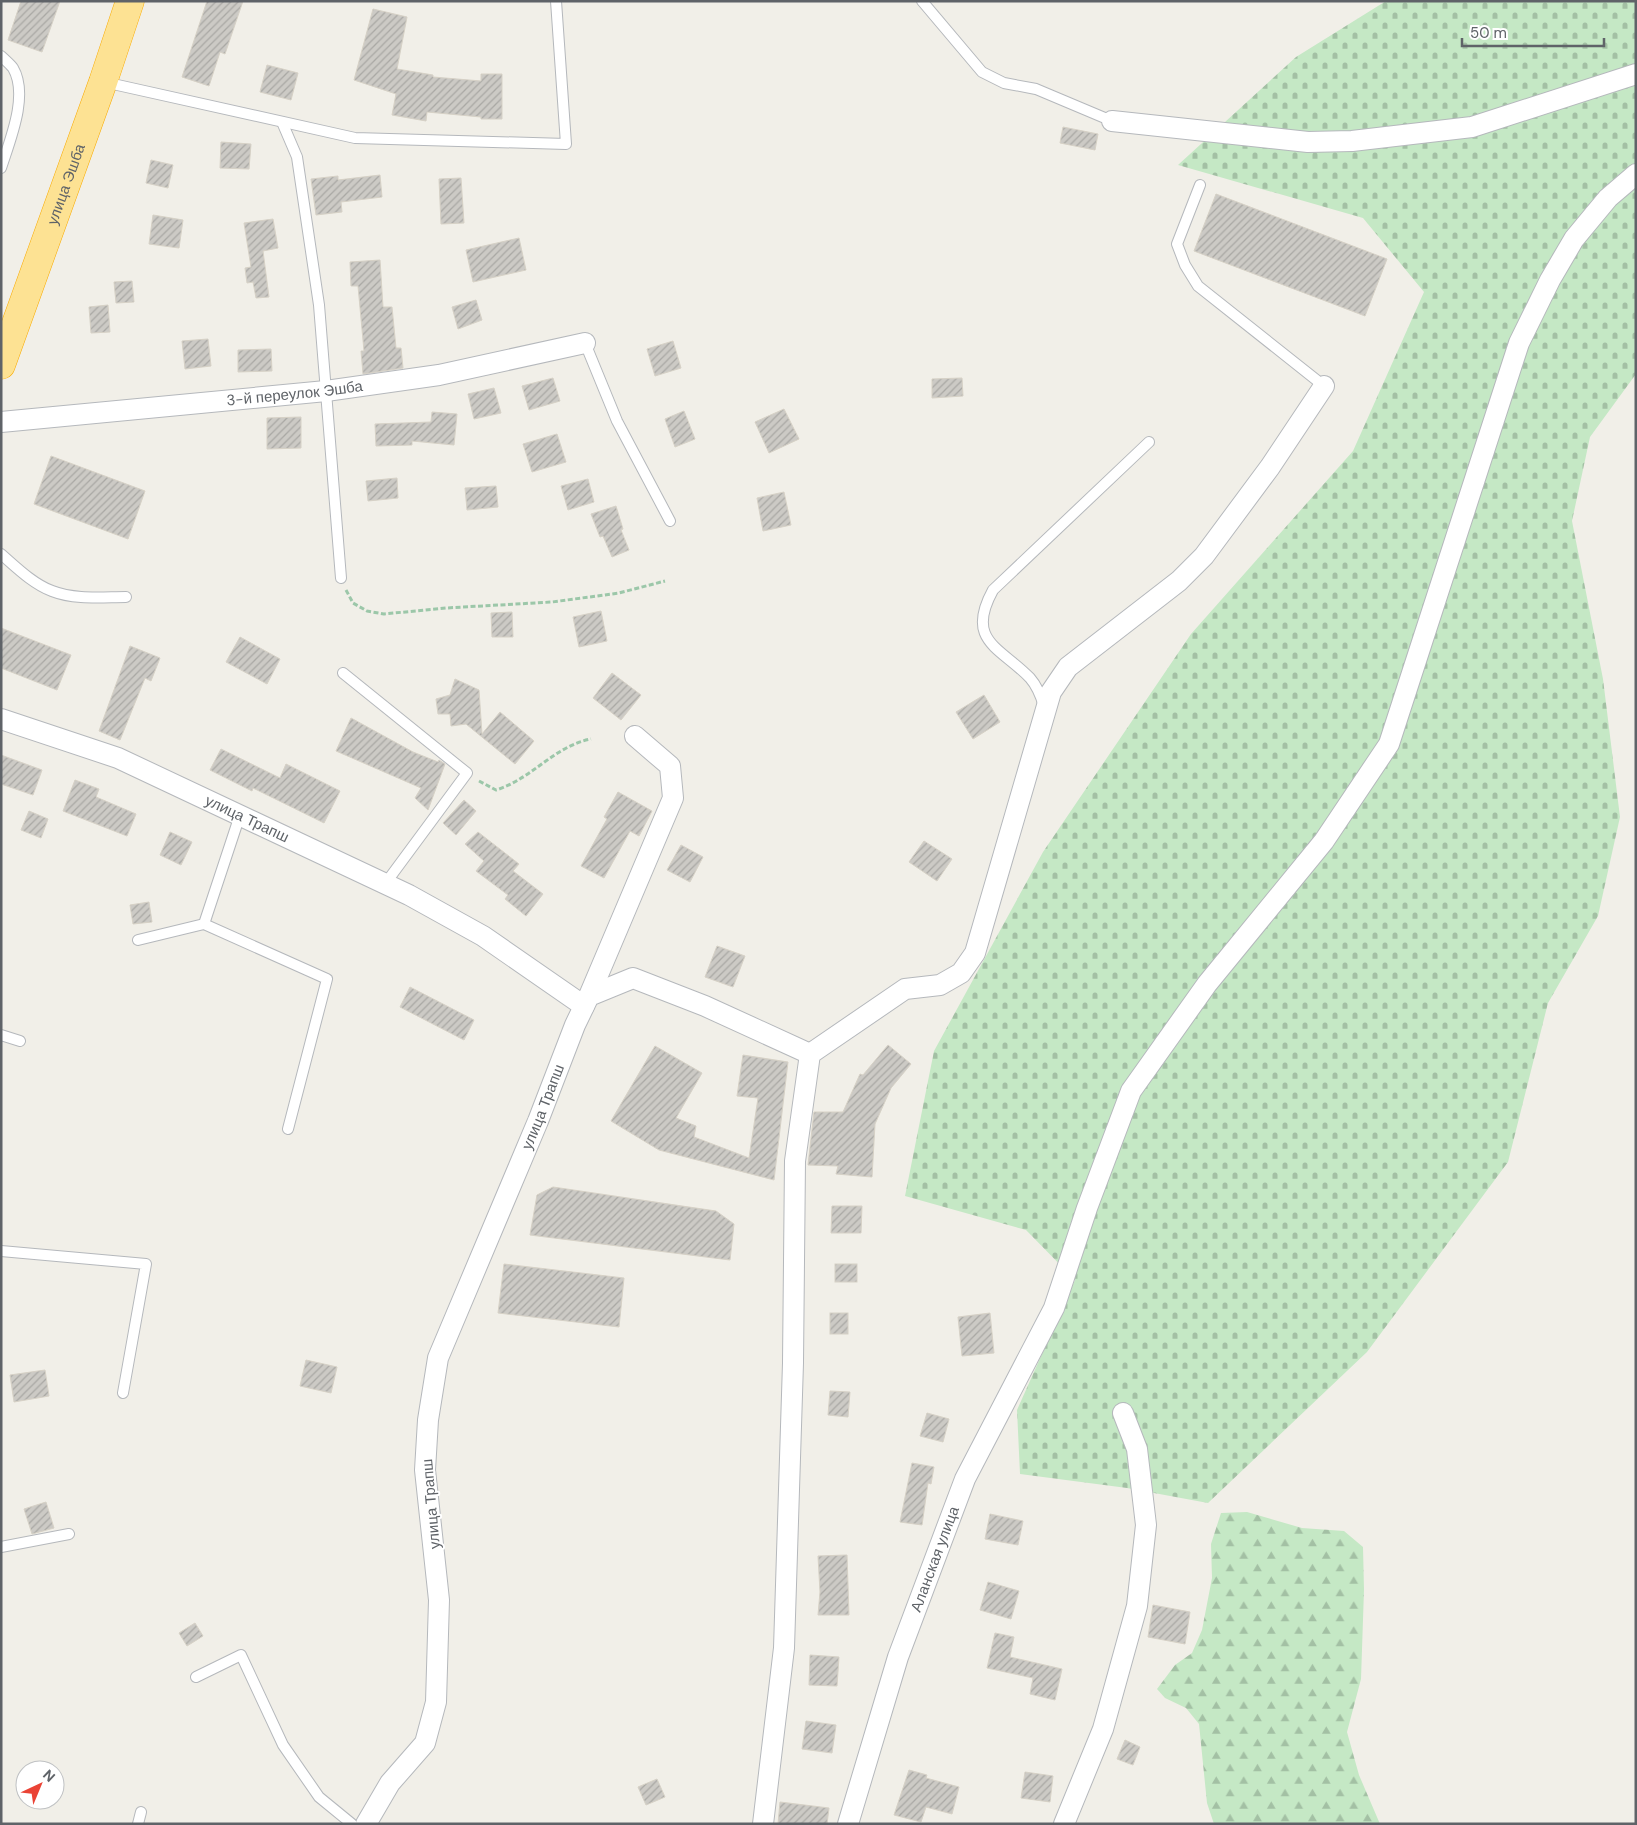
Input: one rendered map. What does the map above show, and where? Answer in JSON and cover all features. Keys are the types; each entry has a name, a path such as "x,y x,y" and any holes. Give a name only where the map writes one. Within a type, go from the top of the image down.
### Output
{"highway":[{"name":"улица Эшба","path":"1,365 103,82 130,1"}],"street":[{"path":"1112,121 1308,142 1352,141 1472,127 1636,74"},
{"name":"Аланская улица","path":"848,1824 898,1657 965,1479 1054,1308 1087,1208 1131,1091 1207,984 1324,841 1389,744 1519,343 1550,280 1574,239 1608,198 1636,174"},
{"name":"3-й переулок Эшба","path":"1,422 326,391 439,375 585,343"},
{"path":"763,1824 784,1648 793,1363 795,1161 810,1054 905,989 940,985 960,973 975,953 1051,692 1068,667 1179,581 1204,556 1264,475 1324,386"},
{"name":"улица Трапш","path":"1,719 118,758 385,884 483,936 587,1001 575,1025 534,1130 438,1358 428,1420 425,1470 439,1600 436,1702 425,1743 390,1783 366,1824"},
{"path":"587,1001 672,798 670,766 635,736"},
{"path":"587,1001 633,978 705,1006 810,1054"},
{"path":"1064,1824 1103,1729 1137,1606 1146,1525 1138,1449 1123,1413"}],"lane":[{"path":"103,82 355,138 566,144 556,1"},
{"path":"922,1 982,72 1004,84 1036,89 1112,121"},
{"path":"1,56 12,67 19,89 15,126 1,168"},
{"path":"282,122 297,157 319,306 342,578"},
{"path":"1200,185 1177,244 1185,265 1198,286 1324,386"},
{"path":"585,343 617,421 670,521"},
{"path":"1046,710 1038,690 1029,678 990,644 984,627 984,607 993,590 1149,442"},
{"path":"1,554 27,576 51,591 76,596 126,598"},
{"path":"344,673 467,773 385,884"},
{"path":"204,924 240,816"},
{"path":"138,940 204,924 327,979 288,1130"},
{"path":"1,1035 20,1041"},
{"path":"1,1251 146,1264 123,1393"},
{"path":"1,1547 69,1534"},
{"path":"196,1676 241,1655 283,1745 319,1798 352,1824"},
{"path":"138,1824 141,1812"}],"path":[{"path":"342,578 354,603 367,611 384,614 446,608 552,602 618,593 665,581"},
{"path":"467,773 496,790 509,786 526,776 562,749 577,741 591,738"}],"green space":[{"path":"1386,1 1636,1 1636,374 1590,437 1572,521 1603,679 1620,817 1598,916 1548,1003 1508,1162 1367,1352 1208,1503 1127,1488 1020,1474 1017,1410 1075,1280 1026,1230 905,1196 934,1051 1043,852 1191,634 1353,451 1424,292 1363,218 1178,165 1296,57"},
{"path":"1247,1512 1302,1528 1344,1531 1363,1547 1364,1590 1361,1679 1347,1732 1359,1775 1380,1824 1214,1824 1207,1803 1199,1724 1186,1708 1165,1698 1157,1689 1175,1665 1192,1653 1202,1630 1212,1578 1211,1544 1221,1513"}],"building":[{"path":"21,1 60,1 42,52 8,40"},
{"path":"207,1 243,1 225,54 220,52 209,86 182,77"},
{"path":"373,9 407,17 397,69 433,75 433,77 481,81 481,74 502,74 502,119 481,119 481,117 427,112 426,121 392,115 396,94 354,80"},
{"path":"267,65 298,73 291,100 260,92"},
{"path":"1063,127 1098,134 1095,150 1060,143"},
{"path":"221,142 251,144 249,169 220,168"},
{"path":"151,160 173,165 168,188 146,183"},
{"path":"380,175 382,197 341,202 342,212 316,215 311,179 338,176 338,180"},
{"path":"461,178 464,223 441,224 439,179"},
{"path":"1216,194 1387,259 1365,316 1194,251"},
{"path":"153,215 183,220 179,248 149,244"},
{"path":"273,219 278,248 263,251 269,297 256,298 253,282 247,283 245,268 251,267 244,223"},
{"path":"519,238 526,270 473,282 466,250"},
{"path":"380,260 383,307 392,307 396,348 401,348 403,368 363,374 361,351 364,351 358,286 351,286 350,262"},
{"path":"132,281 134,302 116,303 114,282"},
{"path":"476,300 482,320 458,329 452,307"},
{"path":"108,305 110,332 91,333 89,307"},
{"path":"208,339 211,366 185,369 182,341"},
{"path":"673,341 681,368 655,376 647,349"},
{"path":"271,349 272,371 238,372 238,350"},
{"path":"553,378 560,401 529,410 522,386"},
{"path":"962,378 963,396 932,398 932,379"},
{"path":"494,388 501,413 474,419 468,394"},
{"path":"784,409 799,439 769,453 755,422"},
{"path":"684,411 695,439 675,447 665,419"},
{"path":"432,412 457,414 454,445 412,441 412,445 376,446 375,424 431,422"},
{"path":"301,417 301,448 267,449 267,418"},
{"path":"557,434 566,462 532,472 523,444"},
{"path":"51,456 145,491 128,539 34,504"},
{"path":"397,478 398,498 368,501 366,481"},
{"path":"588,479 594,502 568,510 561,486"},
{"path":"496,486 498,507 467,510 465,488"},
{"path":"784,492 791,525 763,531 757,498"},
{"path":"616,506 623,529 621,530 629,550 612,557 603,536 600,537 591,514"},
{"path":"601,611 607,641 579,647 573,617"},
{"path":"512,612 513,637 492,637 491,613"},
{"path":"1,628 71,655 57,690 1,668"},
{"path":"240,637 280,659 267,684 226,662"},
{"path":"130,646 160,658 151,681 145,678 120,740 99,731"},
{"path":"612,673 641,695 621,720 593,698"},
{"path":"455,679 479,690 482,734 500,712 534,741 515,764 466,724 451,726 450,714 438,714 436,699 450,695"},
{"path":"984,695 1000,722 973,739 956,712"},
{"path":"351,718 413,752 438,762 439,760 445,764 428,810 415,798 421,788 336,751"},
{"path":"221,749 280,778 286,764 340,791 324,823 253,788 252,791 210,770"},
{"path":"1,755 42,770 33,795 1,784"},
{"path":"75,780 99,789 96,797 136,814 127,836 63,811"},
{"path":"618,792 652,811 639,836 630,831 604,878 581,866 607,819 604,817"},
{"path":"464,800 476,811 456,835 443,823"},
{"path":"29,811 48,819 41,838 21,830"},
{"path":"170,832 192,842 181,865 160,855"},
{"path":"478,832 519,864 513,871 543,894 526,916 505,899 508,895 476,871 484,861 465,844"},
{"path":"924,841 952,859 937,881 909,862"},
{"path":"681,845 703,857 690,882 667,870"},
{"path":"149,902 152,922 133,924 130,905"},
{"path":"717,946 745,956 733,987 705,977"},
{"path":"410,987 474,1020 464,1040 400,1007"},
{"path":"888,1045 911,1064 891,1088 875,1124 872,1177 836,1174 838,1166 808,1165 814,1112 843,1112 860,1074 863,1075"},
{"path":"655,1046 702,1073 676,1118 696,1126 694,1137 749,1158 758,1098 737,1096 743,1055 788,1062 774,1180 659,1150 611,1121"},
{"path":"553,1187 716,1211 734,1224 730,1260 530,1235 537,1195"},
{"path":"832,1206 862,1206 861,1233 831,1233"},
{"path":"504,1264 624,1278 619,1327 498,1313"},
{"path":"835,1264 857,1264 857,1282 835,1282"},
{"path":"830,1313 848,1313 848,1334 830,1334"},
{"path":"990,1313 994,1353 962,1356 958,1317"},
{"path":"306,1360 337,1367 331,1393 300,1386"},
{"path":"45,1370 49,1396 14,1402 10,1375"},
{"path":"830,1391 850,1392 848,1417 828,1415"},
{"path":"927,1413 949,1419 943,1442 920,1436"},
{"path":"912,1463 934,1467 931,1484 928,1483 922,1525 900,1522"},
{"path":"46,1502 54,1528 32,1534 24,1509"},
{"path":"990,1514 1023,1521 1018,1545 985,1539"},
{"path":"847,1555 849,1615 818,1615 820,1592 818,1556"},
{"path":"988,1582 1019,1591 1011,1619 980,1610"},
{"path":"1153,1605 1190,1612 1185,1644 1148,1637"},
{"path":"195,1623 203,1636 187,1646 179,1633"},
{"path":"995,1633 1014,1637 1010,1657 1062,1669 1055,1700 1030,1694 1033,1678 987,1668"},
{"path":"810,1655 839,1657 837,1686 809,1685"},
{"path":"806,1721 836,1725 832,1753 802,1749"},
{"path":"1125,1740 1140,1747 1133,1765 1117,1759"},
{"path":"909,1770 927,1775 926,1778 959,1787 952,1814 926,1807 921,1822 894,1815"},
{"path":"1025,1772 1053,1776 1050,1802 1021,1798"},
{"path":"657,1779 665,1797 646,1805 638,1787"},
{"path":"780,1802 829,1808 827,1824 778,1824"}]}
